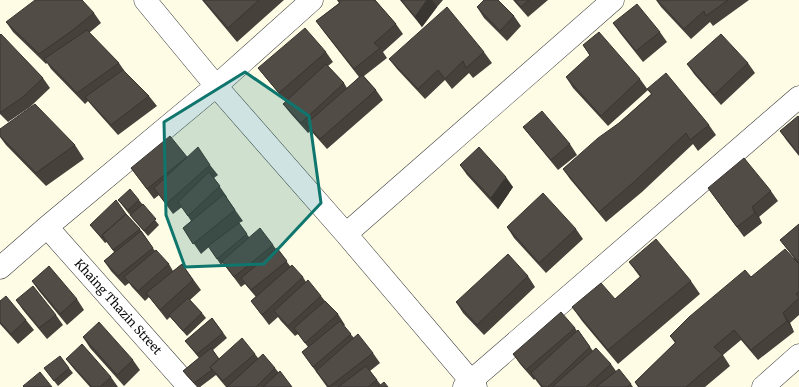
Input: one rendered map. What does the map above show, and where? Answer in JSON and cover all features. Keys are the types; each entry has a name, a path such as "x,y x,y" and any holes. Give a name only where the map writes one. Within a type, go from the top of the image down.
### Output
{"street":[{"path":"145,0 216,86 346,234 471,385 799,97"},
{"path":"0,268 216,86 312,0"},
{"path":"346,234 613,0"},
{"name":"Khaing Thazin Street","path":"47,227 182,385"},
{"path":"763,387 799,355"}],"highlighted area":[{"path":"245,72 309,116 321,203 264,264 185,267 166,215 164,122"}],"building":[{"path":"35,0 82,0 94,13 39,54 6,22"},
{"path":"203,0 259,0 228,28"},
{"path":"338,0 375,0 396,24 374,43 380,48 354,69 316,21 340,3"},
{"path":"401,0 427,0 415,17"},
{"path":"484,0 498,0 514,16 500,31 477,7"},
{"path":"515,0 529,0 521,7"},
{"path":"657,0 728,0 706,16 704,11 684,29"},
{"path":"637,4 660,32 636,51 613,23"},
{"path":"447,7 484,52 466,68 463,61 445,79 438,70 418,89 389,59"},
{"path":"305,28 326,52 279,93 258,68"},
{"path":"87,30 119,63 77,93 44,59"},
{"path":"599,32 640,79 601,116 566,77 590,55 583,45"},
{"path":"1,34 43,78 23,97 0,112 0,35"},
{"path":"721,34 748,63 714,95 687,64"},
{"path":"326,64 344,83 301,123 283,104"},
{"path":"123,70 149,96 111,125 85,97"},
{"path":"666,73 709,125 690,140 686,133 634,182 599,212 563,169 652,94 647,89"},
{"path":"362,75 376,90 320,139 306,124"},
{"path":"35,104 75,145 36,173 0,136 0,129"},
{"path":"542,111 570,144 551,160 523,127"},
{"path":"798,116 799,117 799,154 780,131"},
{"path":"170,136 187,157 147,189 131,168"},
{"path":"198,147 210,165 166,204 154,188"},
{"path":"479,147 506,177 491,198 460,165"},
{"path":"744,158 771,191 752,207 755,213 737,227 708,188"},
{"path":"209,172 220,186 188,216 178,202"},
{"path":"130,189 139,200 128,210 118,200"},
{"path":"543,193 576,229 539,263 507,227"},
{"path":"224,194 235,210 193,244 183,228"},
{"path":"116,200 126,214 102,235 102,238 90,225"},
{"path":"143,204 156,219 144,231 130,215"},
{"path":"126,214 140,229 113,250 102,235"},
{"path":"239,223 247,234 217,259 208,246"},
{"path":"799,224 799,263 780,240"},
{"path":"260,228 273,245 234,277 222,261"},
{"path":"141,231 153,248 118,276 104,261"},
{"path":"656,239 691,281 608,350 572,307 601,283 615,299 641,276 629,262"},
{"path":"277,248 287,261 251,290 241,278"},
{"path":"785,249 799,264 799,291 796,294 799,298 783,313 787,321 751,350 734,330 714,347 723,355 686,387 639,387 635,382 676,342 670,336 689,317 745,270 751,277"},
{"path":"156,250 169,264 138,291 124,277"},
{"path":"508,254 528,276 477,325 456,302"},
{"path":"182,264 193,280 160,310 146,293"},
{"path":"292,265 303,277 262,315 251,301"},
{"path":"49,266 77,299 60,314 32,281"},
{"path":"308,280 321,296 288,326 274,311"},
{"path":"33,286 56,315 39,328 16,300"},
{"path":"6,296 26,320 11,334 0,322 0,301"},
{"path":"188,298 202,313 183,331 169,315"},
{"path":"325,301 338,314 305,343 294,328"},
{"path":"561,312 575,328 526,370 513,354"},
{"path":"212,318 223,333 197,354 185,341"},
{"path":"340,321 351,334 313,367 302,352"},
{"path":"99,322 133,360 117,375 83,337"},
{"path":"578,330 590,347 548,387 543,387 531,373"},
{"path":"358,334 373,353 329,387 316,371"},
{"path":"242,338 255,354 223,381 210,367"},
{"path":"82,344 111,377 100,387 92,387 66,359"},
{"path":"211,348 219,359 210,367 212,370 194,383 183,371"},
{"path":"596,348 611,364 586,387 552,387"},
{"path":"263,354 275,368 256,387 227,387"},
{"path":"60,356 69,368 54,381 44,368"},
{"path":"366,366 377,380 368,387 338,387"},
{"path":"619,369 631,384 627,387 596,387"},
{"path":"280,371 292,387 263,387"},
{"path":"40,372 52,387 23,386"},
{"path":"384,382 388,387 378,387"}]}
